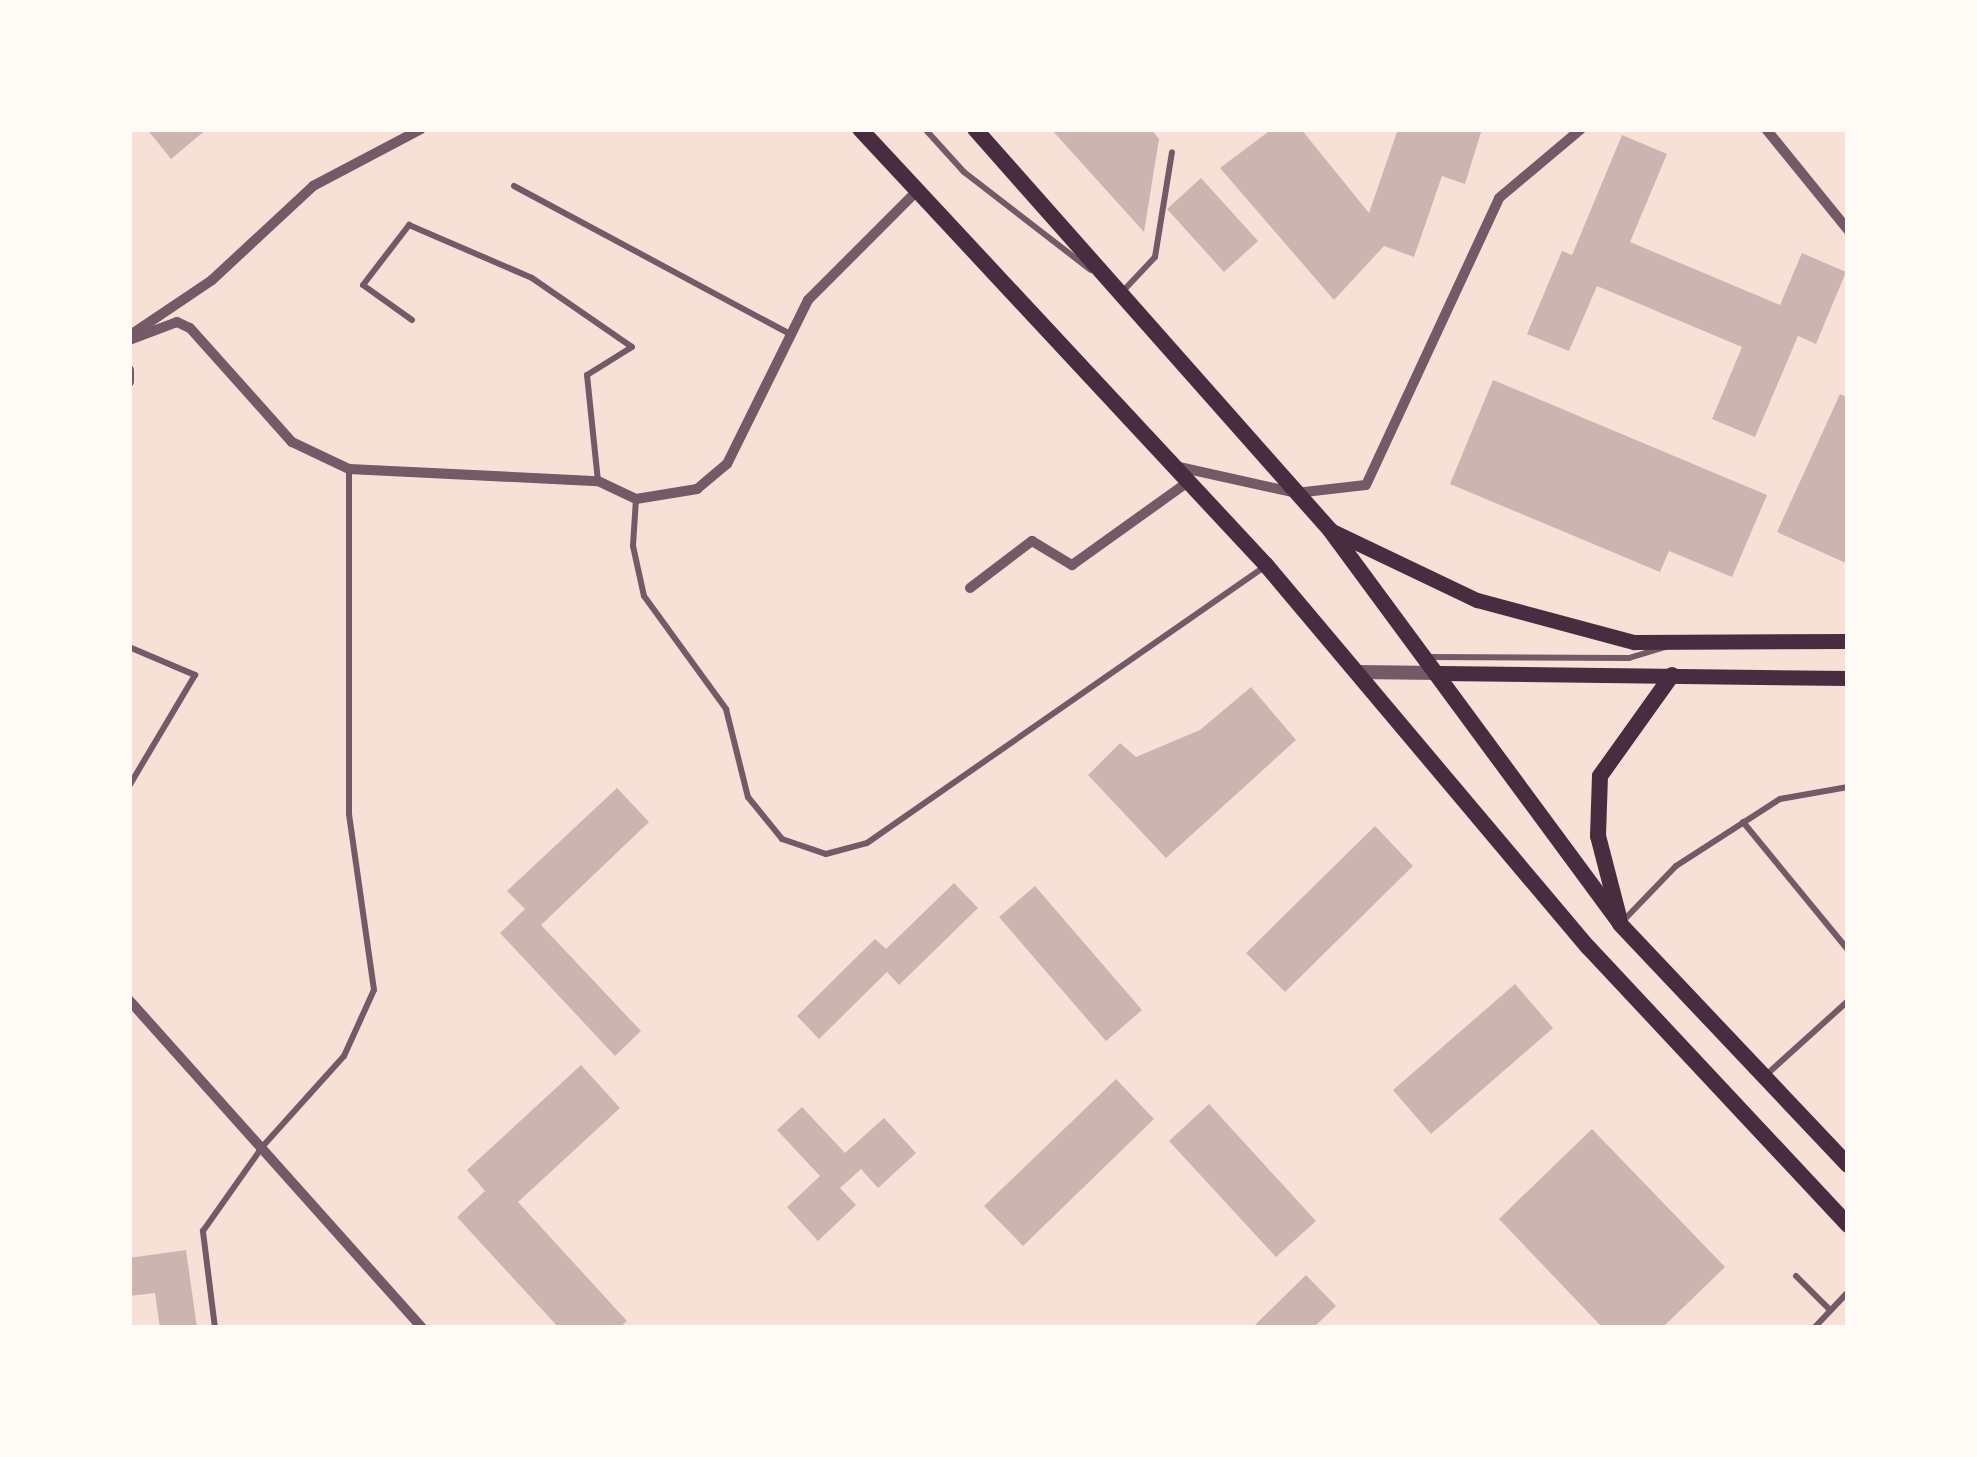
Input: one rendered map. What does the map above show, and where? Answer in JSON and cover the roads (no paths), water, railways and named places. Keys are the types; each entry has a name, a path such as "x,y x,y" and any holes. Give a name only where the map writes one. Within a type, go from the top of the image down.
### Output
{"main road":[{"path":"860,129 1266,566 1588,947 1848,1225"},
{"path":"975,129 1330,530 1620,924 1848,1165"},
{"path":"1330,530 1443,586 1534,620 1634,642 1848,641"},
{"path":"1439,673 1848,678"},
{"path":"1620,924 1598,836 1600,776 1672,675"}],"street":[{"path":"129,338 212,280 313,185 421,129"},
{"path":"1173,466 1296,493 1366,484 1499,198 1581,129"},
{"path":"1766,129 1848,230"},
{"path":"129,338 177,322 190,328 292,442 349,469 598,481 636,499 698,489 727,464 786,332 916,192"},
{"path":"129,370 129,382"},
{"path":"970,589 1032,541 1072,565 1188,482"},
{"path":"1357,672 1439,673"},
{"path":"129,1000 422,1328"}],"lane":[{"path":"925,129 964,172 1120,293 1155,257 1172,152"},
{"path":"514,186 786,332"},
{"path":"412,320 363,285 410,225 532,278 632,347 587,375 598,481"},
{"path":"215,1328 203,1231 263,1145 344,1056 374,990 349,814 349,469"},
{"path":"636,499 633,546 644,596 726,709 748,796 782,839 826,854 867,843 1266,566"},
{"path":"1426,657 1628,658 1680,643"},
{"path":"129,647 195,676 129,786"},
{"path":"1620,924 1676,866 1780,799 1848,787"},
{"path":"1743,822 1848,950"},
{"path":"1764,1077 1848,1001"},
{"path":"1796,1276 1830,1310"},
{"path":"1814,1328 1848,1292"}]}
